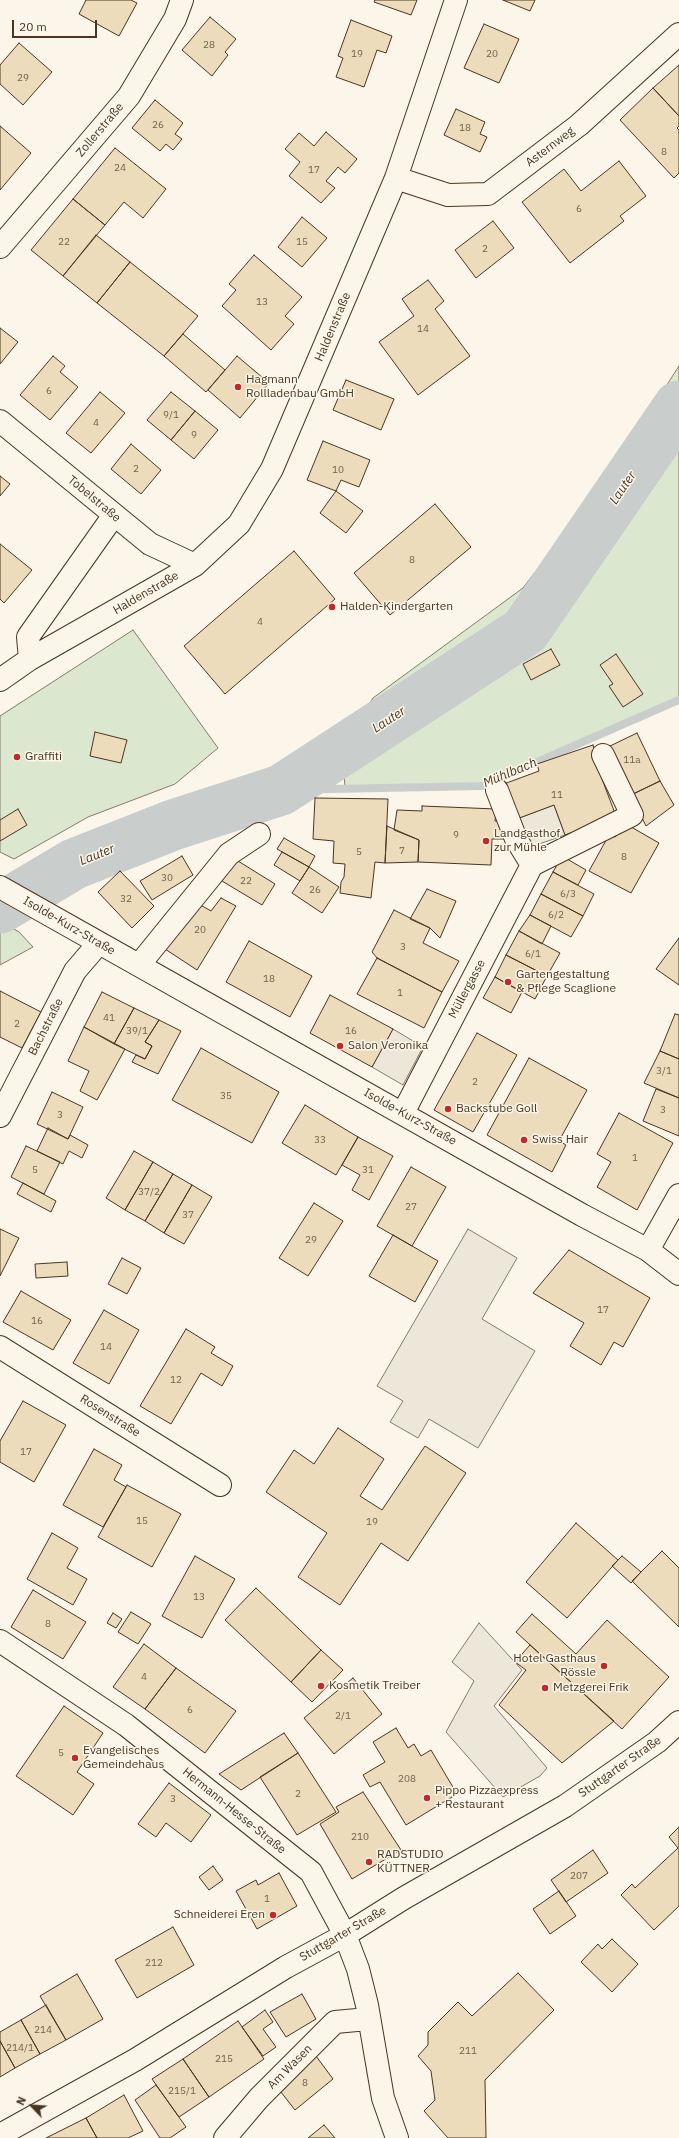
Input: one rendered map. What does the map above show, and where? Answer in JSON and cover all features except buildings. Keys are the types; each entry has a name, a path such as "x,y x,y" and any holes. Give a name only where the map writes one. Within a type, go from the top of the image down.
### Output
{"street":[{"name":"Zollerstraße","path":"0,247 129,96 175,19 182,0"},
{"name":"Haldenstraße","path":"0,680 30,659 195,565 238,524 272,469 396,178 456,0"},
{"name":"Asternweg","path":"396,178 448,195 488,194 579,125 679,34"},
{"name":"Tobelstraße","path":"0,421 150,544 195,565"},
{"path":"30,659 28,637 114,515"},
{"path":"497,790 516,839 532,865 632,815 603,754"},
{"path":"139,965 229,854 259,834"},
{"name":"Müllergasse","path":"403,1113 532,865"},
{"name":"Isolde-Kurz-Straße","path":"0,887 582,1215 648,1250 679,1274"},
{"name":"Bachstraße","path":"0,1116 75,972 99,943"},
{"path":"648,1250 679,1195"},
{"name":"Rosenstraße","path":"0,1347 220,1485"},
{"name":"Hermann-Hesse-Straße","path":"0,1641 126,1725 311,1872 345,1935"},
{"name":"Stuttgarter Straße","path":"0,2135 136,2060 286,1967 345,1935 404,1898 565,1806 657,1742 679,1722"},
{"path":"345,1935 358,1969 383,2098 397,2138"},
{"name":"Am Wasen","path":"225,2138 259,2098 335,2022 368,2019"}],"green space":[{"path":"679,366 679,700 482,786 345,788 344,773 322,777 373,698 523,588 613,469"},
{"path":"133,630 218,748 175,784 88,817 14,859 0,852 0,716"},
{"path":"0,921 19,932 33,947 0,965"}],"shaded area":[{"path":"554,805 565,835 525,849 514,820"},
{"path":"393,1029 423,1047 403,1085 372,1067"},
{"path":"468,1229 517,1258 482,1319 535,1351 478,1448 429,1419 418,1438 390,1422 403,1401 377,1386"},
{"path":"479,1623 522,1670 494,1706 547,1768 540,1776 503,1797 446,1732 474,1681 452,1662"}],"waterway":[{"name":"Lauter","path":"0,908 74,864 173,825 281,790 525,631 679,406"},
{"name":"Mühlbach","path":"281,790 482,786 679,700"}],"place":[{"name":"Hagmann Rollladenbau GmbH","path":"238,387"},
{"name":"Halden-Kindergarten","path":"332,607"},
{"name":"Graffiti","path":"17,757"},
{"name":"Landgasthof zur Mühle","path":"486,841"},
{"name":"Gartengestaltung & Pflege Scaglione","path":"508,982"},
{"name":"Salon Veronika","path":"340,1046"},
{"name":"Backstube Goll","path":"448,1109"},
{"name":"Swiss Hair","path":"524,1140"},
{"name":"Hotel Gasthaus Rössle","path":"604,1666"},
{"name":"Kosmetik Treiber","path":"321,1686"},
{"name":"Metzgerei Frik","path":"545,1688"},
{"name":"Evangelisches Gemeindehaus","path":"75,1758"},
{"name":"Pippo Pizzaexpress + Restaurant","path":"427,1798"},
{"name":"RADSTUDIO KÜTTNER","path":"369,1862"},
{"name":"Schneiderei Eren","path":"273,1915"}]}
